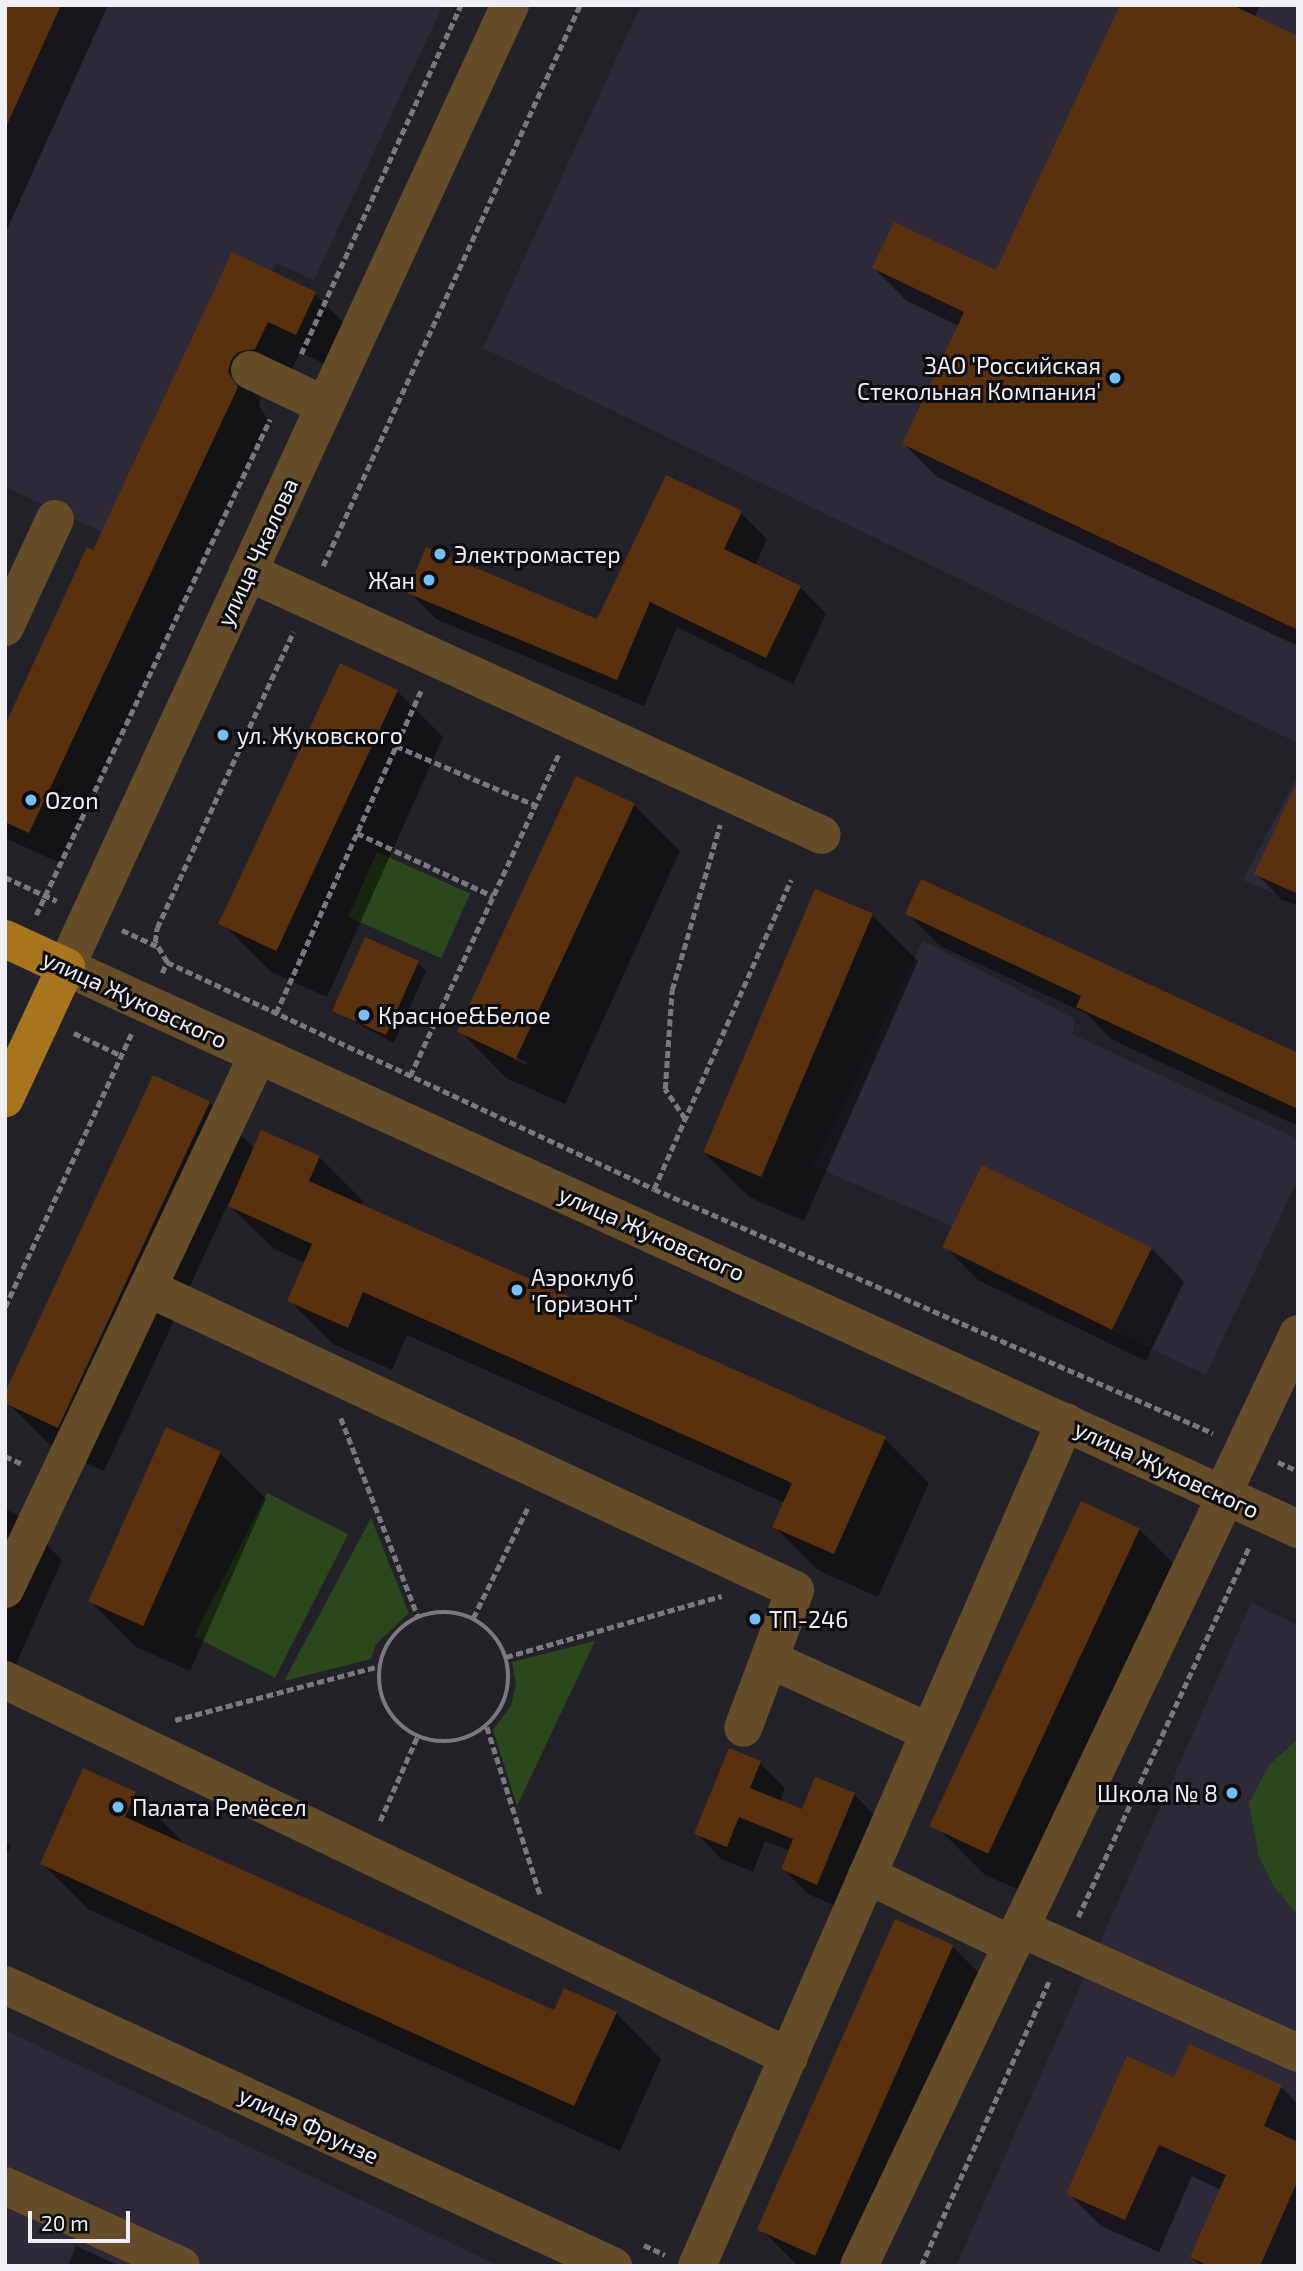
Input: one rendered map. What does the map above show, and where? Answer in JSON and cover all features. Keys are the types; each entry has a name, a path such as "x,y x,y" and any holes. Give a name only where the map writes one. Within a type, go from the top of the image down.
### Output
{"main road":[{"name":"улица Жуковского","path":"13,943 66,967"},
{"name":"улица Чкалова","path":"5,1098 66,967"}],"street":[{"name":"улица Чкалова","path":"66,967 510,5"},
{"path":"250,370 324,405"},
{"path":"5,627 55,519"},
{"path":"247,572 822,835"},
{"name":"улица Жуковского","path":"66,967 1298,1529"},
{"path":"5,1589 258,1055"},
{"path":"148,1288 795,1590 771,1660 743,1728"},
{"path":"859,2266 1298,1334"},
{"path":"697,2266 1065,1422"},
{"path":"771,1660 929,1732"},
{"path":"5,1679 789,2057"},
{"path":"867,1875 1016,1937 1064,1948 1298,2053"},
{"name":"улица Фрунзе","path":"5,1985 596,2262"},
{"path":"5,2186 181,2266"}],"path":[{"path":"13,943 286,386 461,5"},
{"path":"580,5 157,928 156,946 167,962 654,1189 1298,1471"},
{"path":"276,1013 436,658"},
{"path":"410,1076 574,721"},
{"path":"396,746 535,805"},
{"path":"685,1119 665,1089 672,990 721,820"},
{"path":"357,833 494,896"},
{"path":"654,1189 791,880"},
{"path":"5,1307 167,962"},
{"path":"322,1369 418,1617"},
{"path":"473,1618 544,1473"},
{"path":"921,2266 1064,1948 1252,1542"},
{"path":"506,1657 721,1598 738,1564"},
{"path":"446,1612 473,1618 499,1641 506,1657 509,1682 503,1707 487,1727 453,1742 416,1737 394,1720 381,1694 380,1666 400,1629 418,1617 446,1612"},
{"path":"172,1721 380,1666"},
{"path":"487,1727 556,1945"},
{"path":"365,1853 416,1737"}],"shaded area":[{"path":"5,5 443,5 314,280 276,263 139,549 5,487"},
{"path":"641,5 1298,5 1298,743 483,348"},
{"path":"1298,774 1298,903 1243,880"},
{"path":"923,941 1075,1019 1072,1034 1298,1139 1298,1179 1206,1375 942,1249 952,1226 813,1166"},
{"name":"Школа № 8","path":"1251,1603 1298,1625 1298,2266 956,2266"},
{"path":"5,2030 499,2266 5,2266"}],"green space":[{"path":"377,852 470,893 441,958 348,917"},
{"path":"267,1493 348,1534 275,1678 194,1636"},
{"path":"371,1518 409,1613 376,1644 371,1659 284,1681"},
{"path":"595,1641 517,1806 493,1730 511,1706 516,1684 512,1662"},
{"path":"1298,1739 1298,1915 1273,1885 1259,1857 1249,1803 1270,1764"}],"building":[{"path":"5,5 61,5 5,129"},
{"name":"ЗАО 'Российская Стекольная Компания'","path":"1120,5 1232,5 1298,36 1298,630 902,444 964,312 872,268 894,222 996,270"},
{"path":"232,252 316,292 296,335 268,322 255,349 238,352 231,360 228,372 238,387 29,833 5,822 5,725 87,547 93,550"},
{"path":"666,475 742,511 724,549 801,586 766,658 650,602 617,680 407,593 426,547 597,619"},
{"path":"340,663 398,690 276,951 218,924"},
{"path":"576,776 635,803 516,1059 457,1032"},
{"path":"1298,780 1298,894 1254,874"},
{"path":"921,879 1298,1053 1298,1109 1076,1007 1081,996 905,914"},
{"path":"815,889 873,914 761,1177 703,1152"},
{"path":"365,937 419,961 386,1035 332,1011"},
{"path":"153,1075 210,1102 58,1428 5,1403 5,1392"},
{"path":"261,1130 320,1156 309,1181 886,1437 834,1554 772,1527 792,1483 363,1292 348,1328 287,1301 312,1244 228,1206"},
{"path":"982,1165 1152,1248 1112,1330 942,1247"},
{"path":"166,1427 221,1451 143,1626 88,1601"},
{"path":"1081,1501 1140,1528 988,1854 929,1826"},
{"path":"729,1748 761,1761 750,1788 802,1809 815,1777 855,1793 817,1885 781,1869 793,1839 739,1817 727,1847 694,1834"},
{"path":"83,1768 136,1792 125,1817 554,2010 564,1988 617,2012 574,2106 40,1864"},
{"path":"895,1919 953,1945 815,2256 757,2230"},
{"path":"1189,2044 1282,2085 1264,2126 1298,2142 1298,2180 1260,2266 1209,2266 1190,2257 1226,2175 1159,2145 1125,2220 1066,2194 1127,2056 1174,2077"}],"place":[{"name":"ЗАО 'Российская Стекольная Компания'","path":"1115,378"},
{"name":"Электромастер","path":"440,554"},
{"name":"Жан","path":"429,580"},
{"name":"ул. Жуковского","path":"223,735"},
{"name":"Ozon","path":"31,800"},
{"name":"Красное&Белое","path":"364,1015"},
{"name":"Аэроклуб 'Горизонт'","path":"517,1290"},
{"name":"ТП-246","path":"755,1619"},
{"name":"Школа № 8","path":"1232,1793"},
{"name":"Палата Ремёсел","path":"118,1807"}]}
